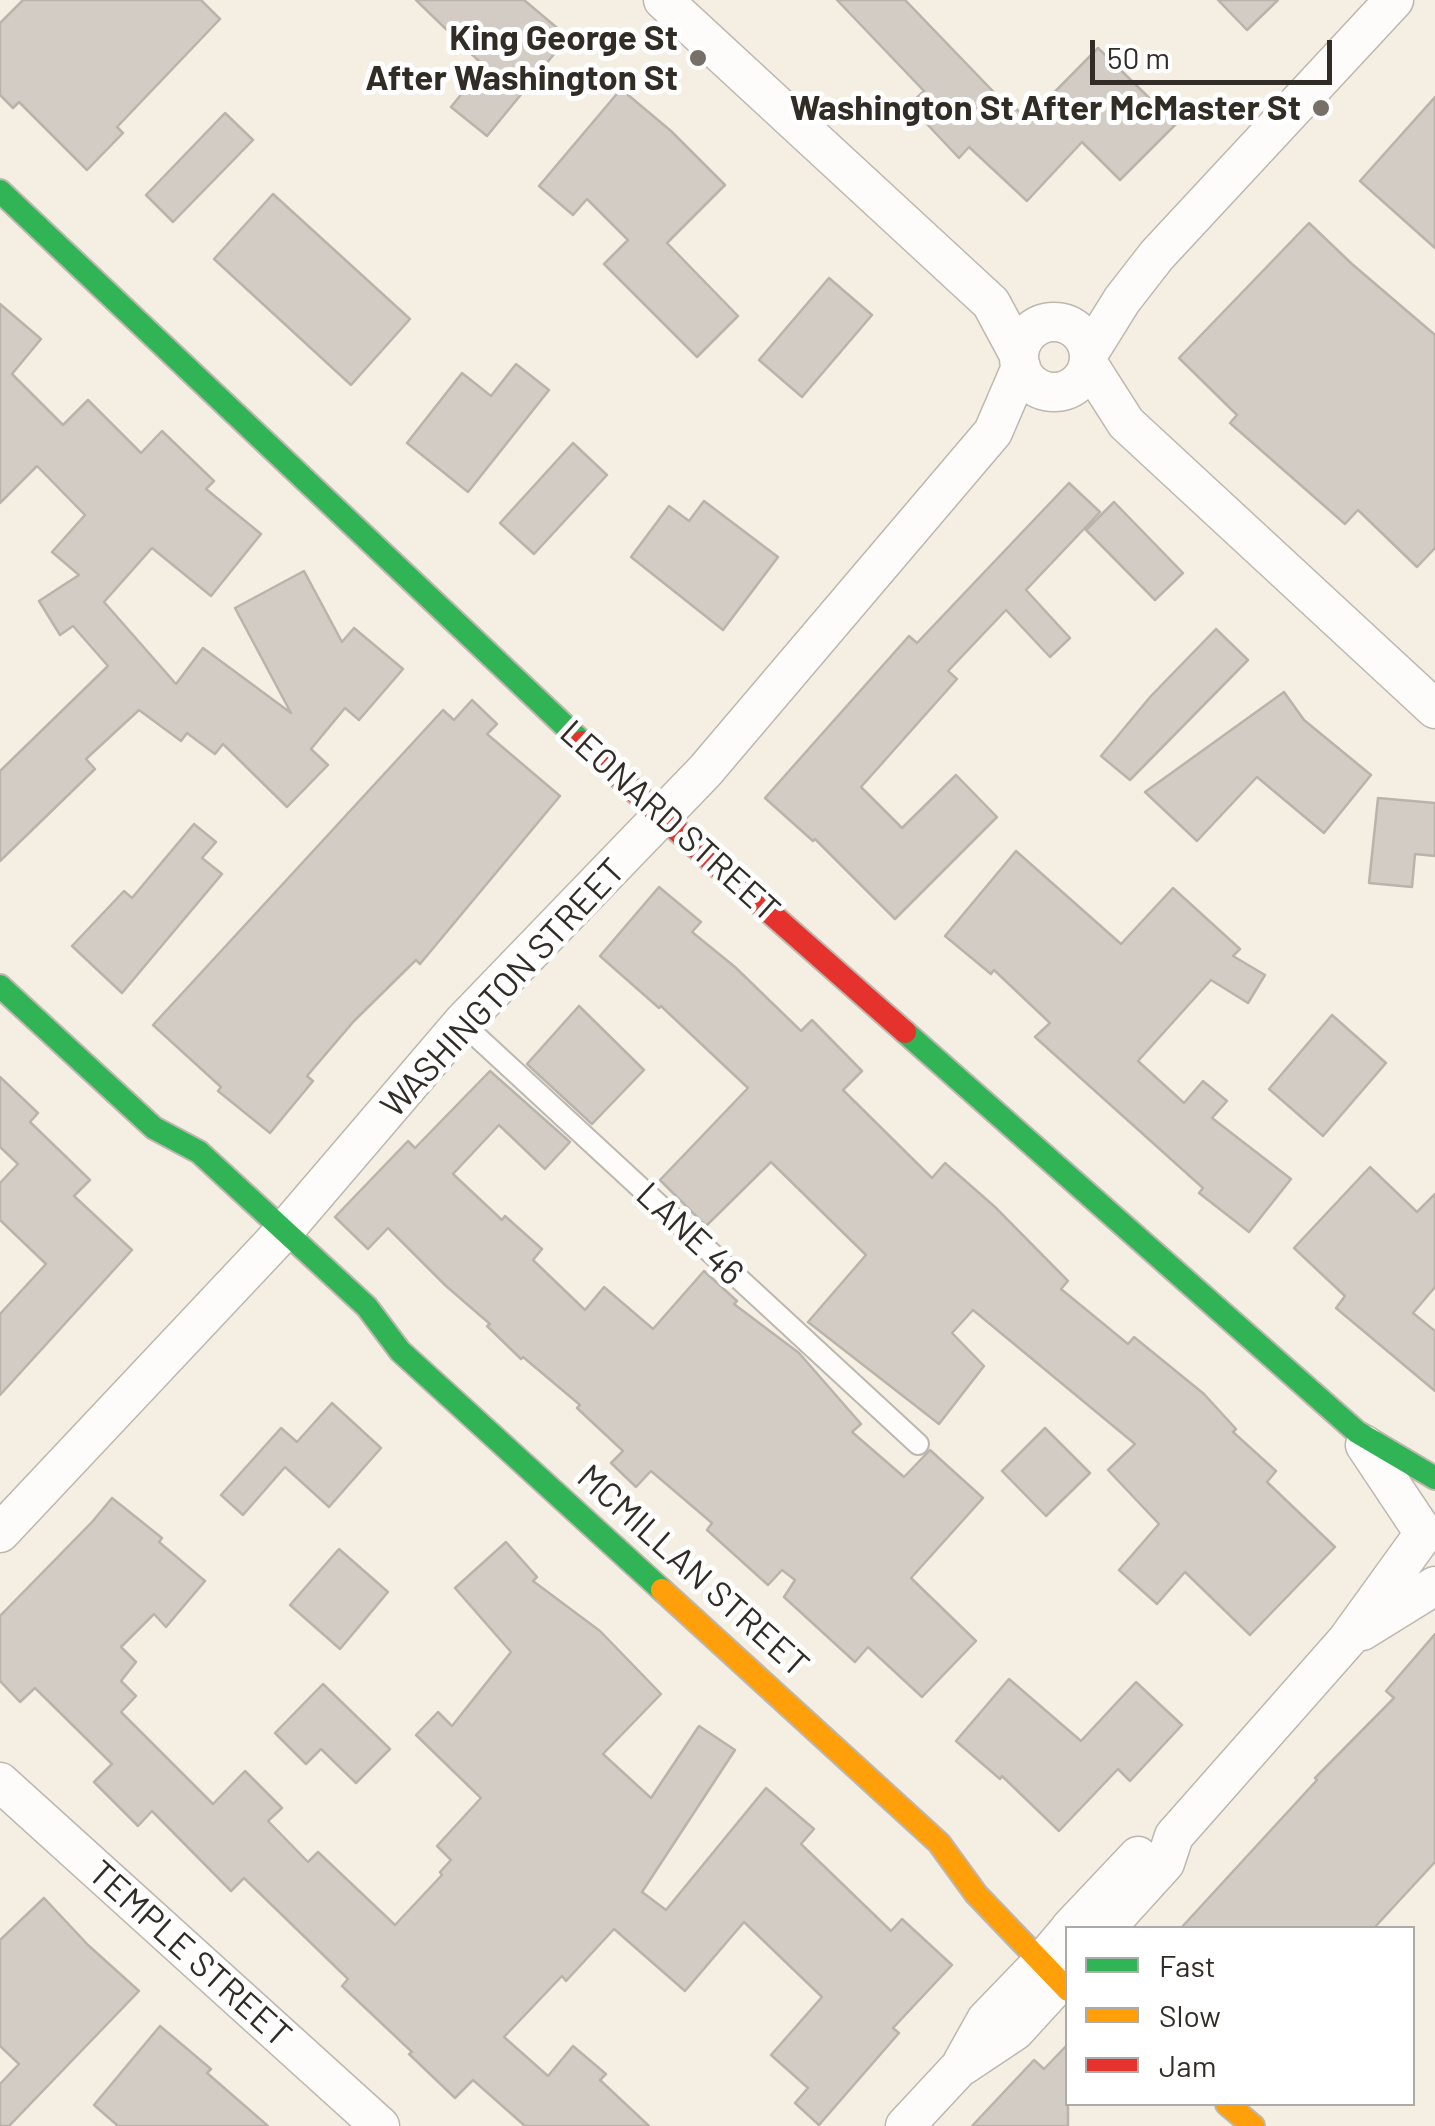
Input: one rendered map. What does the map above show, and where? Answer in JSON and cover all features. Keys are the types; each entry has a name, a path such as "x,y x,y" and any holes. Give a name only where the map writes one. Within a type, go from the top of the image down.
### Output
{"street":[{"path":"664,0 991,302 1036,377 1126,424 1435,709"},
{"path":"1036,377 1078,384 1122,300 1157,255 1394,0"},
{"name":"LEONARD STREET","path":"0,191 664,818 1356,1432 1435,1478"},
{"path":"1036,377 1026,336 1053,323 1096,314 1122,300"},
{"path":"991,302 1080,334 1089,359 1126,424"},
{"name":"WASHINGTON STREET","path":"0,1532 269,1246 462,1024 664,818 1036,377"},
{"name":"MCMILLAN STREET","path":"0,986 154,1128 199,1152 269,1246 367,1307 400,1351 939,1843 976,1894 1059,1978"},
{"name":"MCMILLAN STREET","path":"154,1128 176,1170"},
{"name":"MCMILLAN STREET","path":"358,1336 400,1351"},
{"name":"LEONARD STREET","path":"1356,1432 1427,1531"},
{"path":"1108,1926 1165,1864 1174,1836 1347,1640 1427,1531"},
{"path":"1347,1640 1435,1586"},
{"name":"TEMPLE STREET","path":"0,1782 380,2126"},
{"path":"1069,1926 1149,1844 1174,1836"},
{"name":"MCMILLAN STREET","path":"939,1843 981,1866"},
{"path":"905,2126 958,2069 1015,2031 1059,1978 1065,1930"},
{"path":"1230,2106 1252,2126"}],"lane":[{"name":"LANE 46","path":"462,1024 918,1444"}],"building":[{"path":"23,0 201,0 220,19 117,127 123,133 87,170 19,102 13,108 0,95 0,23"},
{"path":"416,0 524,0 568,37 487,136 451,107 484,66"},
{"path":"837,0 905,0 1011,110 1014,107 1028,119 1098,48 1176,124 1120,180 1082,142 1027,201 969,147 959,158 909,105 924,91"},
{"path":"1218,0 1278,0 1247,30"},
{"path":"621,89 671,131 725,185 667,243 738,316 697,357 604,264 628,240 587,199 573,215 539,186"},
{"path":"1435,97 1435,248 1360,181"},
{"path":"225,113 253,140 173,222 146,195"},
{"path":"273,194 410,319 351,385 214,259"},
{"path":"1309,223 1435,335 1435,548 1417,567 1358,510 1345,524 1230,423 1237,415 1179,358"},
{"path":"829,278 872,315 802,397 759,360"},
{"path":"0,304 41,339 12,374 63,425 88,400 141,453 162,431 214,481 206,489 261,534 211,596 152,548 104,602 176,684 203,648 291,713 235,608 304,571 342,642 354,628 403,669 359,720 345,708 311,749 328,765 287,807 223,744 215,754 187,733 181,741 139,710 86,759 95,769 0,861 0,771 108,666 73,626 60,635 39,601 79,575 52,552 85,515 37,466 0,503"},
{"path":"516,364 549,390 468,492 407,443 462,373 491,396"},
{"path":"573,443 607,475 534,554 500,523"},
{"path":"1069,483 1100,512 1026,590 1070,638 1050,657 1006,610 948,671 957,679 861,787 902,828 956,775 997,817 895,919 815,839 765,798 909,636 917,643"},
{"path":"704,501 778,557 723,630 631,557 669,506 689,521"},
{"path":"1114,502 1183,573 1155,600 1086,530"},
{"path":"1216,629 1248,660 1130,780 1101,756 1151,696"},
{"path":"1284,692 1304,720 1371,775 1324,833 1257,777 1197,841 1145,792"},
{"path":"472,700 497,724 487,734 560,796 420,964 416,960 354,1021 307,1076 313,1081 270,1133 218,1091 221,1087 153,1025 443,710 454,720"},
{"path":"1378,798 1435,803 1435,856 1415,854 1412,887 1369,883"},
{"path":"194,824 216,842 202,858 222,874 122,993 72,946 124,891 132,898"},
{"path":"1016,851 1121,944 1173,888 1240,949 1233,956 1265,975 1248,1003 1211,980 1138,1061 1184,1103 1203,1081 1227,1101 1212,1118 1291,1179 1249,1232 1199,1193 1203,1188 1035,1037 1050,1023 994,970 991,974 945,936"},
{"path":"659,887 701,922 692,932 735,967 801,1031 812,1020 862,1071 843,1090 932,1178 945,1163 1068,1281 1061,1289 1128,1344 1134,1337 1204,1394 1236,1429 1233,1432 1276,1471 1267,1482 1335,1547 1250,1635 1185,1572 1157,1604 1119,1570 1159,1524 1108,1470 1135,1444 973,1310 952,1333 984,1366 939,1424 808,1322 866,1255 771,1162 706,1226 660,1180 748,1088 661,1006 600,956"},
{"path":"579,1006 644,1070 592,1124 527,1064"},
{"path":"1332,1015 1386,1063 1323,1136 1269,1089"},
{"path":"490,1071 570,1142 545,1169 499,1125 453,1174 502,1220 505,1216 542,1249 533,1260 585,1310 604,1287 653,1329 704,1271 737,1301 734,1304 799,1353 861,1424 852,1432 904,1477 930,1450 983,1498 911,1578 976,1641 922,1697 868,1647 855,1662 784,1597 795,1580 782,1570 768,1585 707,1530 712,1523 651,1471 636,1487 611,1463 623,1451 577,1408 580,1405 521,1359 487,1326 490,1324 388,1228 368,1249 335,1217 408,1141 415,1148"},
{"path":"0,1077 38,1113 30,1122 90,1180 74,1196 132,1250 0,1395 0,1314 46,1264 0,1220 0,1183 18,1164 0,1147"},
{"path":"1370,1167 1417,1212 1435,1194 1435,1287 1413,1313 1435,1331 1435,1391 1336,1308 1345,1296 1294,1248"},
{"path":"332,1403 381,1448 329,1507 285,1467 243,1515 221,1495 281,1428 297,1442"},
{"path":"1045,1428 1090,1473 1046,1516 1002,1471"},
{"path":"112,1498 162,1538 159,1542 205,1581 166,1627 154,1614 121,1647 136,1662 121,1681 136,1696 121,1712 213,1804 245,1771 282,1808 268,1821 308,1862 318,1852 395,1925 442,1875 440,1872 451,1860 437,1846 481,1798 416,1735 438,1712 452,1726 511,1652 455,1588 506,1542 537,1577 533,1581 600,1631 661,1694 603,1754 651,1798 699,1726 735,1750 642,1892 666,1910 766,1788 814,1829 801,1844 891,1931 902,1919 952,1965 893,2028 899,2033 819,2125 795,2103 808,2088 771,2055 822,1997 744,1922 685,1991 614,1929 566,1981 562,1976 504,2037 548,2076 573,2046 606,2074 600,2080 649,2126 525,2126 473,2080 455,2098 342,1986 348,1979 244,1878 231,1891 152,1811 138,1826 94,1782 112,1764 35,1688 20,1702 0,1681 0,1616"},
{"path":"339,1549 388,1592 340,1649 290,1605"},
{"path":"1435,1634 1435,1862 1376,1926 1183,1926 1315,1778 1394,1698 1386,1691"},
{"path":"1009,1679 1081,1741 1136,1682 1182,1725 1130,1781 1118,1769 1059,1831 1002,1776 1000,1779 956,1741"},
{"path":"323,1684 390,1749 356,1783 321,1749 306,1764 275,1733"},
{"path":"44,1898 139,1991 9,2126 0,2126 0,2084 19,2064 0,2046 0,1940"},
{"path":"160,2026 211,2069 207,2073 268,2126 118,2126 94,2105"},
{"path":"1065,2047 1068,2126 972,2126 1034,2060 1044,2069"}],"traffic: fast":[{"path":"0,191 582,742"},
{"path":"0,986 154,1128 199,1152 367,1307 400,1351 662,1590"},
{"path":"905,1032 1357,1432 1435,1478"}],"traffic: slow":[{"path":"662,1590 939,1843 976,1894 1065,1987"},
{"path":"1229,2106 1253,2126"}],"traffic: jam":[{"path":"582,742 905,1032"}],"place":[{"name":"King George St After Washington St","path":"698,58"},
{"name":"Washington St After McMaster St","path":"1321,108"}]}
